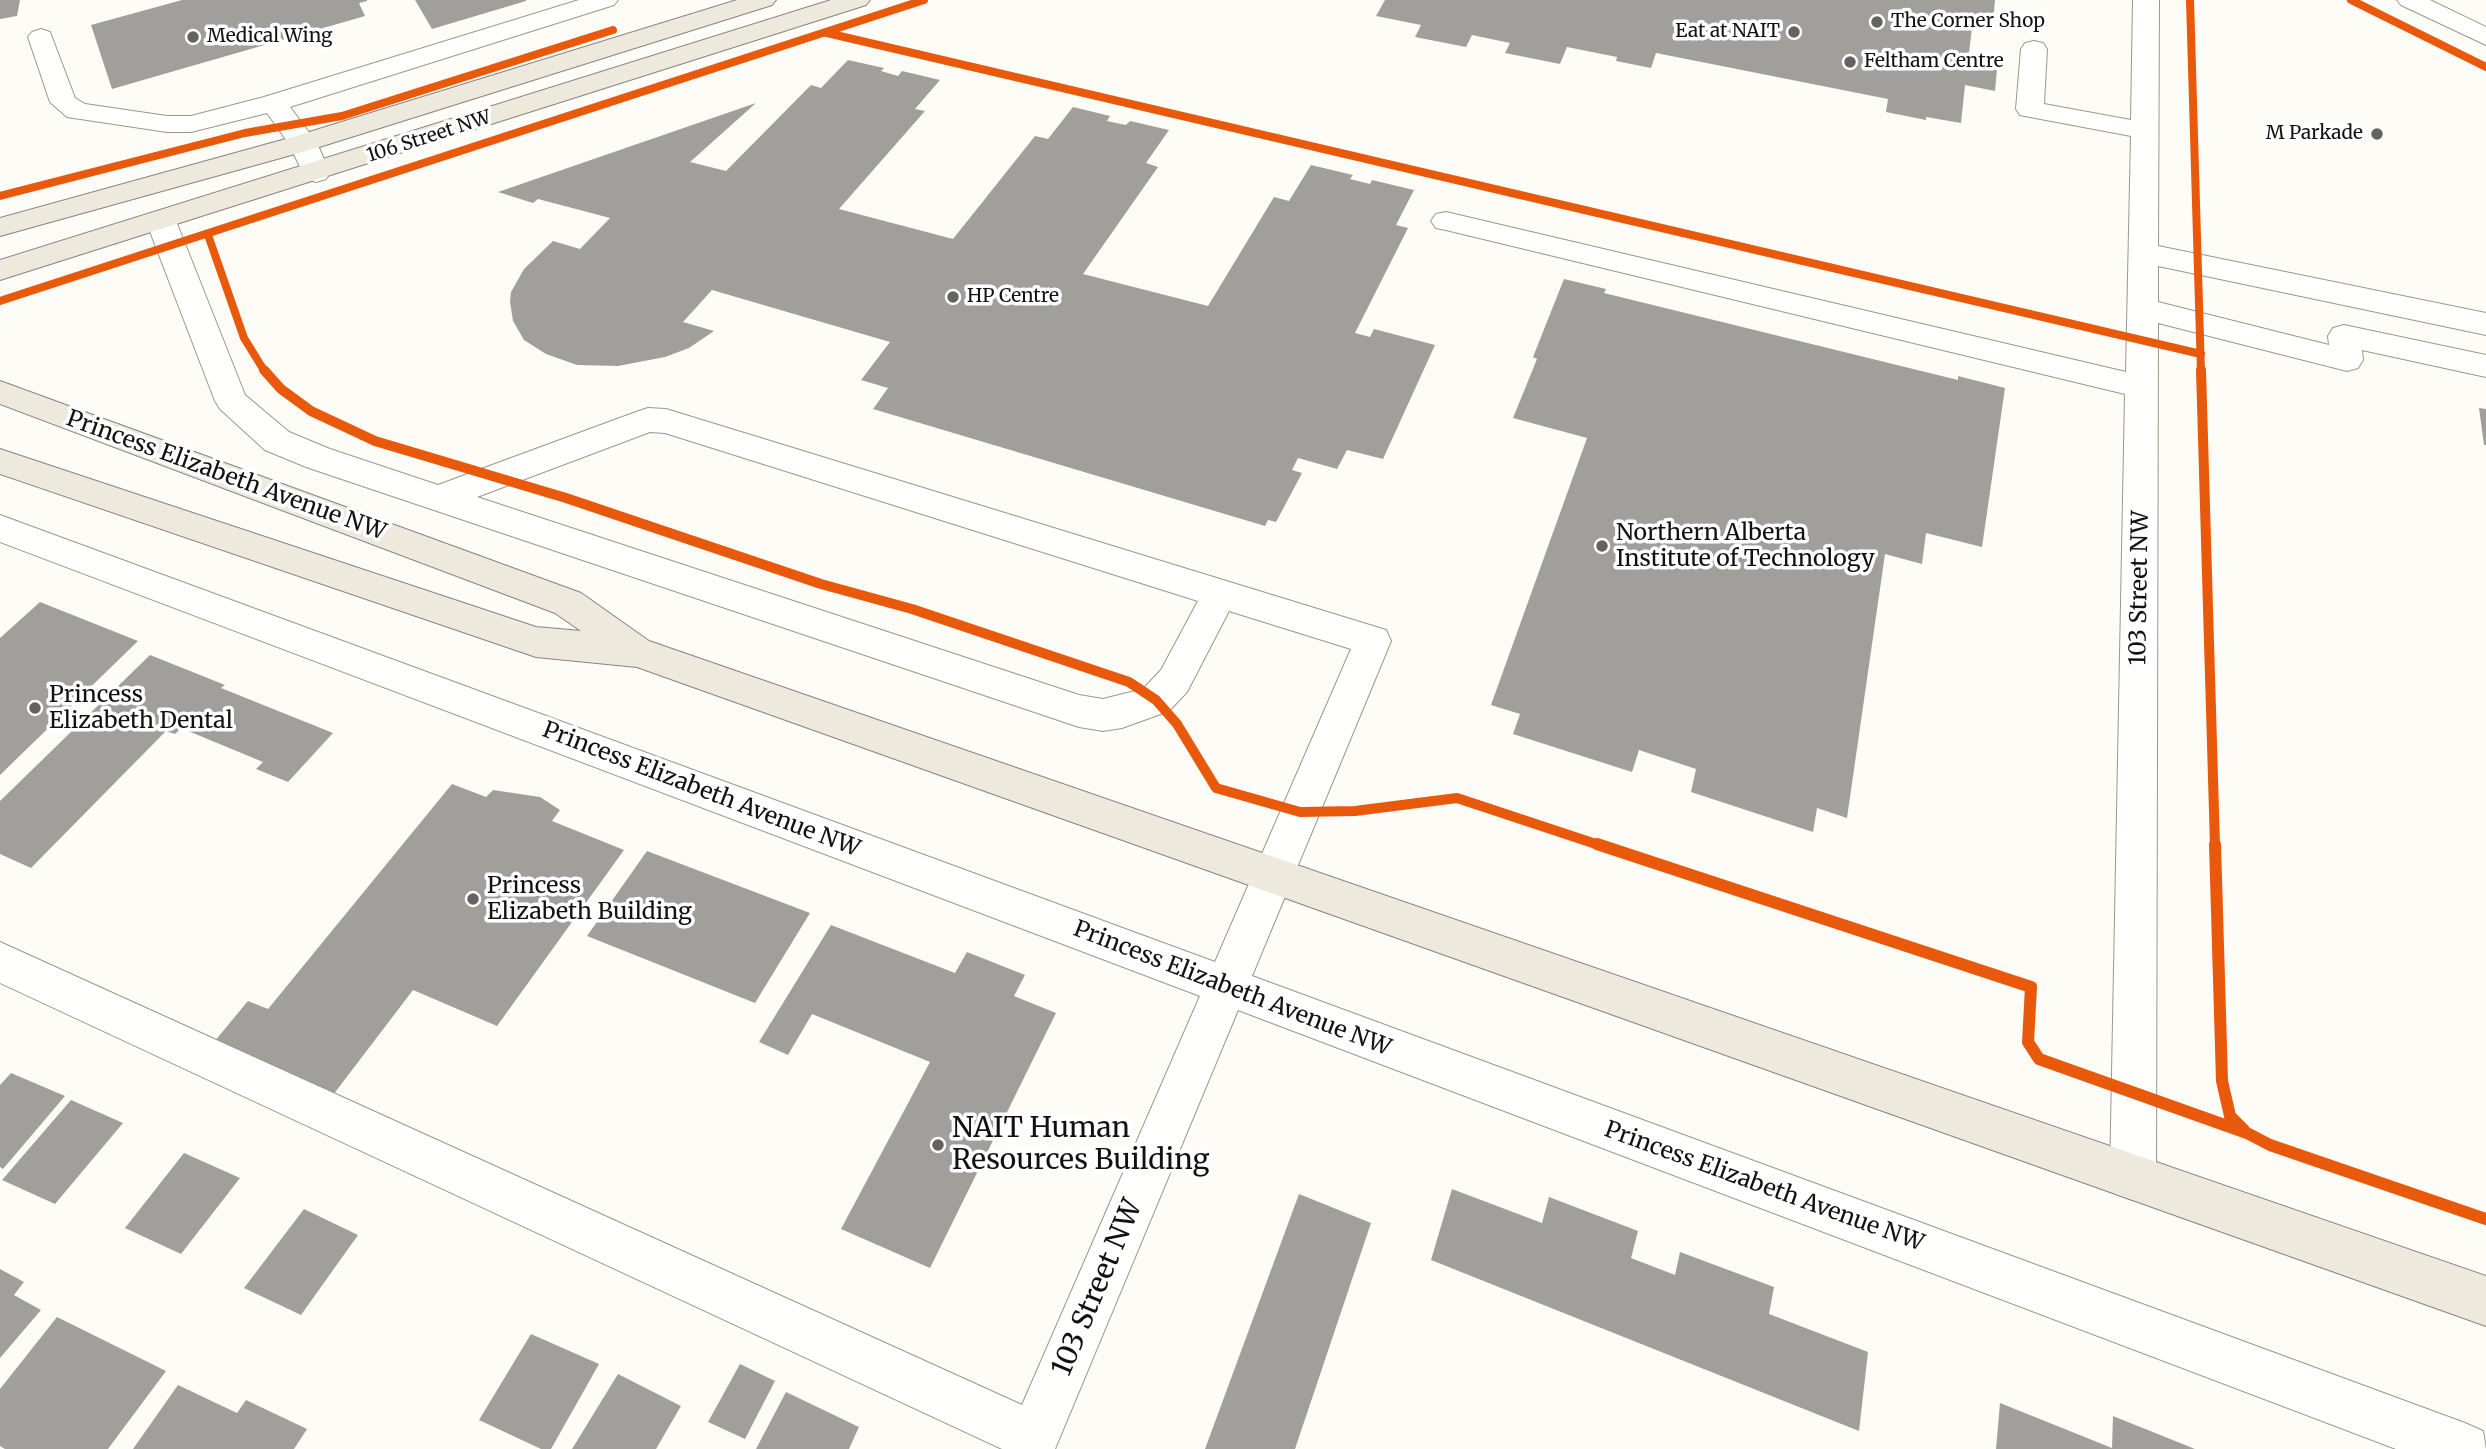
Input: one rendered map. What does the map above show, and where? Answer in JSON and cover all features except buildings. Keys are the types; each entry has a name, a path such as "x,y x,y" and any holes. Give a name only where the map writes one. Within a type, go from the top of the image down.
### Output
{"main road":[{"name":"106 Street NW","path":"0,227 303,143 762,0"},
{"name":"106 Street NW","path":"0,270 316,173 858,0"},
{"path":"0,282 33,261"},
{"name":"Princess Elizabeth Avenue NW","path":"0,392 568,603 638,652"},
{"name":"Princess Elizabeth Avenue NW","path":"0,461 536,642 638,652 1277,866 2133,1177 2486,1301"}],"street":[{"path":"41,37 63,102 77,111 167,124 191,124 274,103 605,0"},
{"name":"103 Street NW","path":"2133,1177 2146,0"},
{"path":"2410,0 2486,37"},
{"path":"2034,49 2030,109 2145,131"},
{"path":"274,103 303,143 316,173"},
{"path":"161,221 231,401 250,421 277,441 318,458 1079,711 1104,715 1122,712 1156,700 1174,681 1220,594 666,421 648,420 439,498"},
{"path":"1446,221 2142,387"},
{"path":"2143,253 2486,324"},
{"path":"2143,309 2347,360 2344,336 2486,366"},
{"name":"Princess Elizabeth Avenue NW","path":"0,528 2465,1449"},
{"name":"103 Street NW","path":"1031,1443 1373,641 1220,594"},
{"path":"0,962 1031,1443"}],"cycle path":[{"path":"0,301 924,0"},
{"path":"2190,0 2222,1081 2230,1116 2244,1130"},
{"path":"2351,0 2486,67"},
{"path":"0,196 245,133 342,116 613,30"},
{"path":"827,33 2201,354"},
{"path":"208,235 244,338 258,364 281,389 311,411 375,441 566,498 821,584 912,609 1129,682 1156,700 1177,724 1216,788 1300,812 1355,811 1457,798 2031,987 2028,1042 2039,1059 2247,1133 2270,1145 2486,1219"}],"place":[{"name":"The Corner Shop","path":"1877,22"},
{"name":"Eat at NAIT","path":"1794,32"},
{"name":"Medical Wing","path":"193,37"},
{"name":"Feltham Centre","path":"1850,62"},
{"name":"M Parkade","path":"2377,134"},
{"name":"HP Centre","path":"953,297"},
{"name":"Northern Alberta Institute of Technology","path":"1602,546"},
{"name":"Princess Elizabeth Dental","path":"35,708"},
{"name":"Princess Elizabeth Building","path":"473,899"},
{"name":"NAIT Human Resources Building","path":"938,1145"}]}
